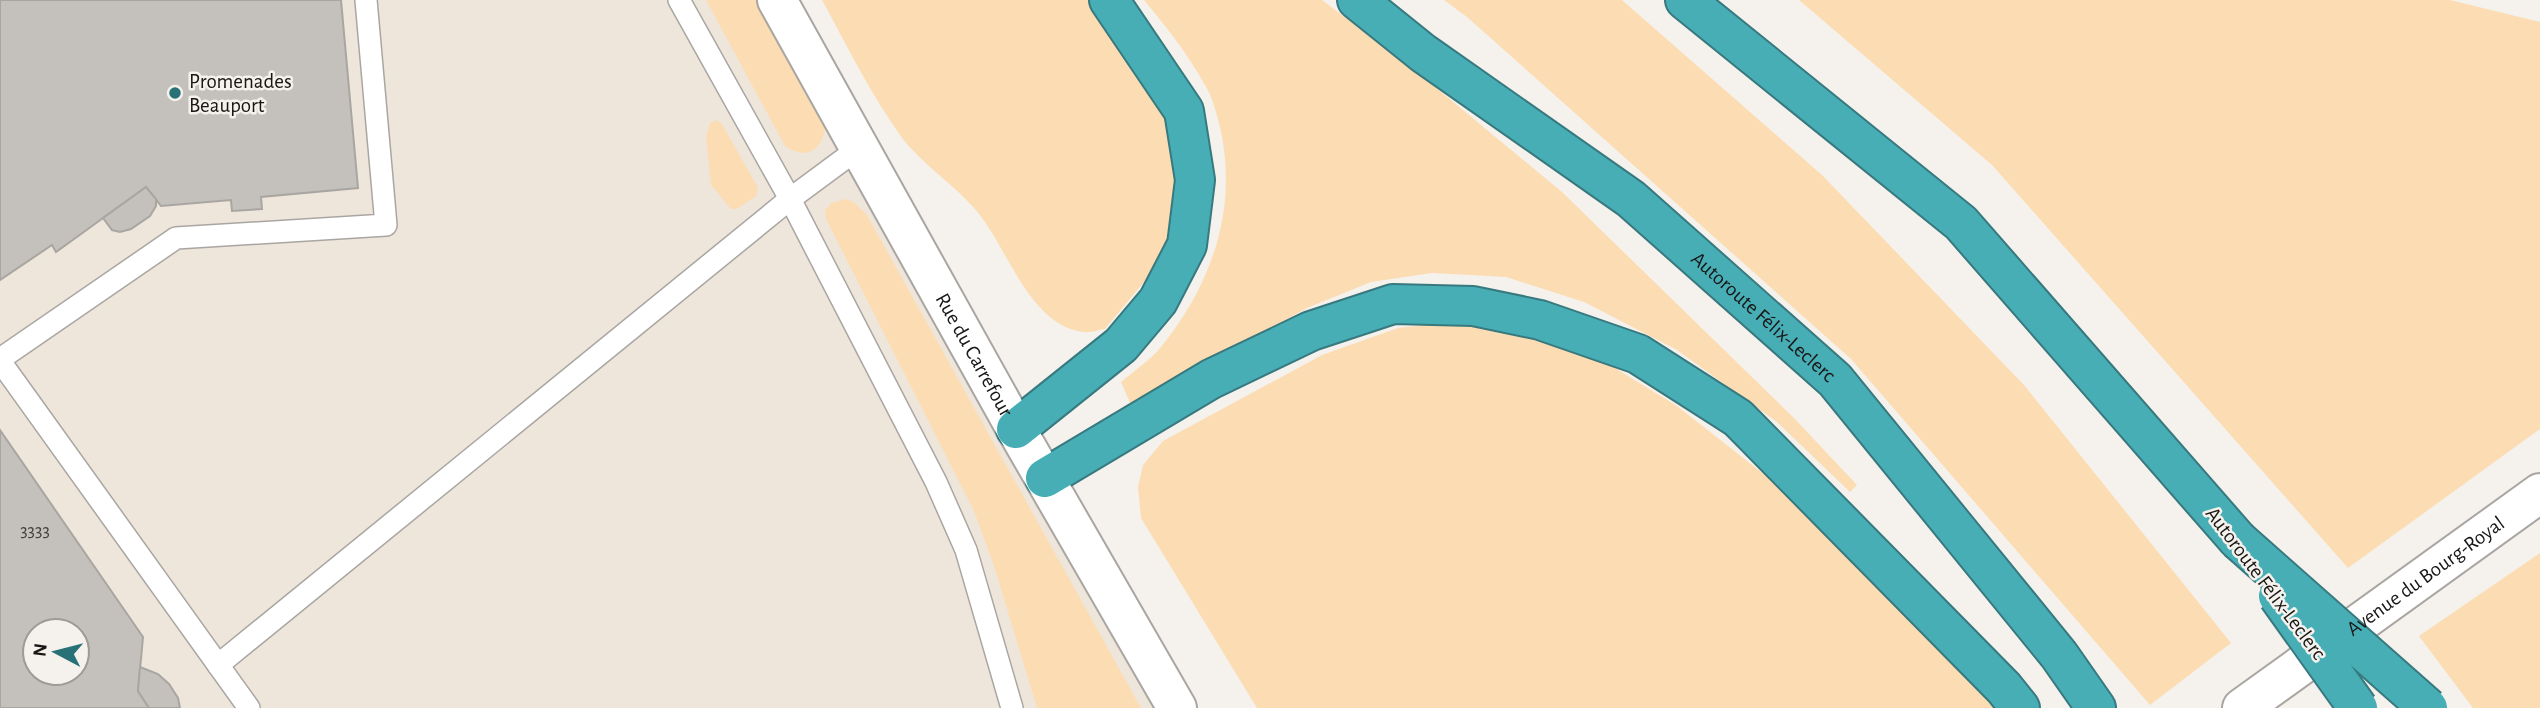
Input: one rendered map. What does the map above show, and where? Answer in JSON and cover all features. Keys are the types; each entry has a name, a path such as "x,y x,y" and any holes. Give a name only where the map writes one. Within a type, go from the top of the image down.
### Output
{"highway":[{"path":"1016,429 1121,345 1158,301 1187,245 1195,180 1184,111 1109,0"},
{"name":"Autoroute Félix-Leclerc","path":"1357,0 1423,53 1631,199 1835,380 2059,655 2096,708"},
{"name":"Autoroute Félix-Leclerc","path":"1685,0 1961,223 2238,540 2358,708"},
{"path":"1045,478 1211,379 1311,331 1394,304 1473,306 1540,320 1638,354 1738,418 2012,698"},
{"path":"2238,540 2428,708"}],"street":[{"name":"Rue du Carrefour","path":"777,0 1016,429 1177,708"},
{"name":"Avenue du Bourg-Royal","path":"2242,708 2540,494"}],"lane":[{"path":"249,708 0,360 176,238 386,225 366,0"},
{"path":"679,0 790,200 936,482 965,550 1012,708"},
{"path":"218,665 790,200 859,148"}],"shaded area":[{"path":"0,0 777,0 1177,708 0,708"},
{"path":"706,0 757,0 826,122 822,139 814,150 802,153 785,146"},
{"path":"822,0 1089,0 1102,14 1152,90 1177,139 1182,219 1158,265 1105,329 1086,332 1065,326 1048,315 1033,300 974,208 902,138 870,88"},
{"path":"1144,0 1322,0 1405,62 1562,192 1794,418 1857,485 1850,492 1777,422 1677,350 1584,302 1506,277 1432,273 1371,282 1307,308 1131,405 1121,382 1161,347 1198,290 1211,260 1225,196 1221,131 1211,97 1186,54"},
{"path":"1444,0 1622,0 1822,175 2024,385 2231,643 2150,705 1851,359 1467,17"},
{"path":"1799,0 2450,0 2540,22 2540,429 2348,568 1992,165"},
{"path":"716,120 722,124 758,188 756,196 737,209 731,209 711,185 706,137 710,123"},
{"path":"846,199 855,203 867,215 1141,708 1037,708 994,566 974,511 826,219 825,211 831,203"},
{"path":"1461,321 1531,329 1610,365 1677,406 1825,522 1996,708 1257,708 1141,518 1138,487 1143,465 1163,441 1322,355 1398,328"},
{"path":"2540,553 2540,708 2473,708 2419,636"}],"building":[{"name":"Promenades Beauport","path":"0,0 341,0 358,188 261,197 262,209 232,211 231,200 161,206 146,187 56,252 52,245 0,280"},
{"path":"146,187 156,199 156,206 150,216 131,229 120,232 112,230 103,218"},
{"path":"0,430 143,637 138,691 149,708 0,708"},
{"path":"140,667 158,674 169,684 178,698 180,708 149,708 138,691"}],"place":[{"name":"Promenades Beauport","path":"175,93"}]}
